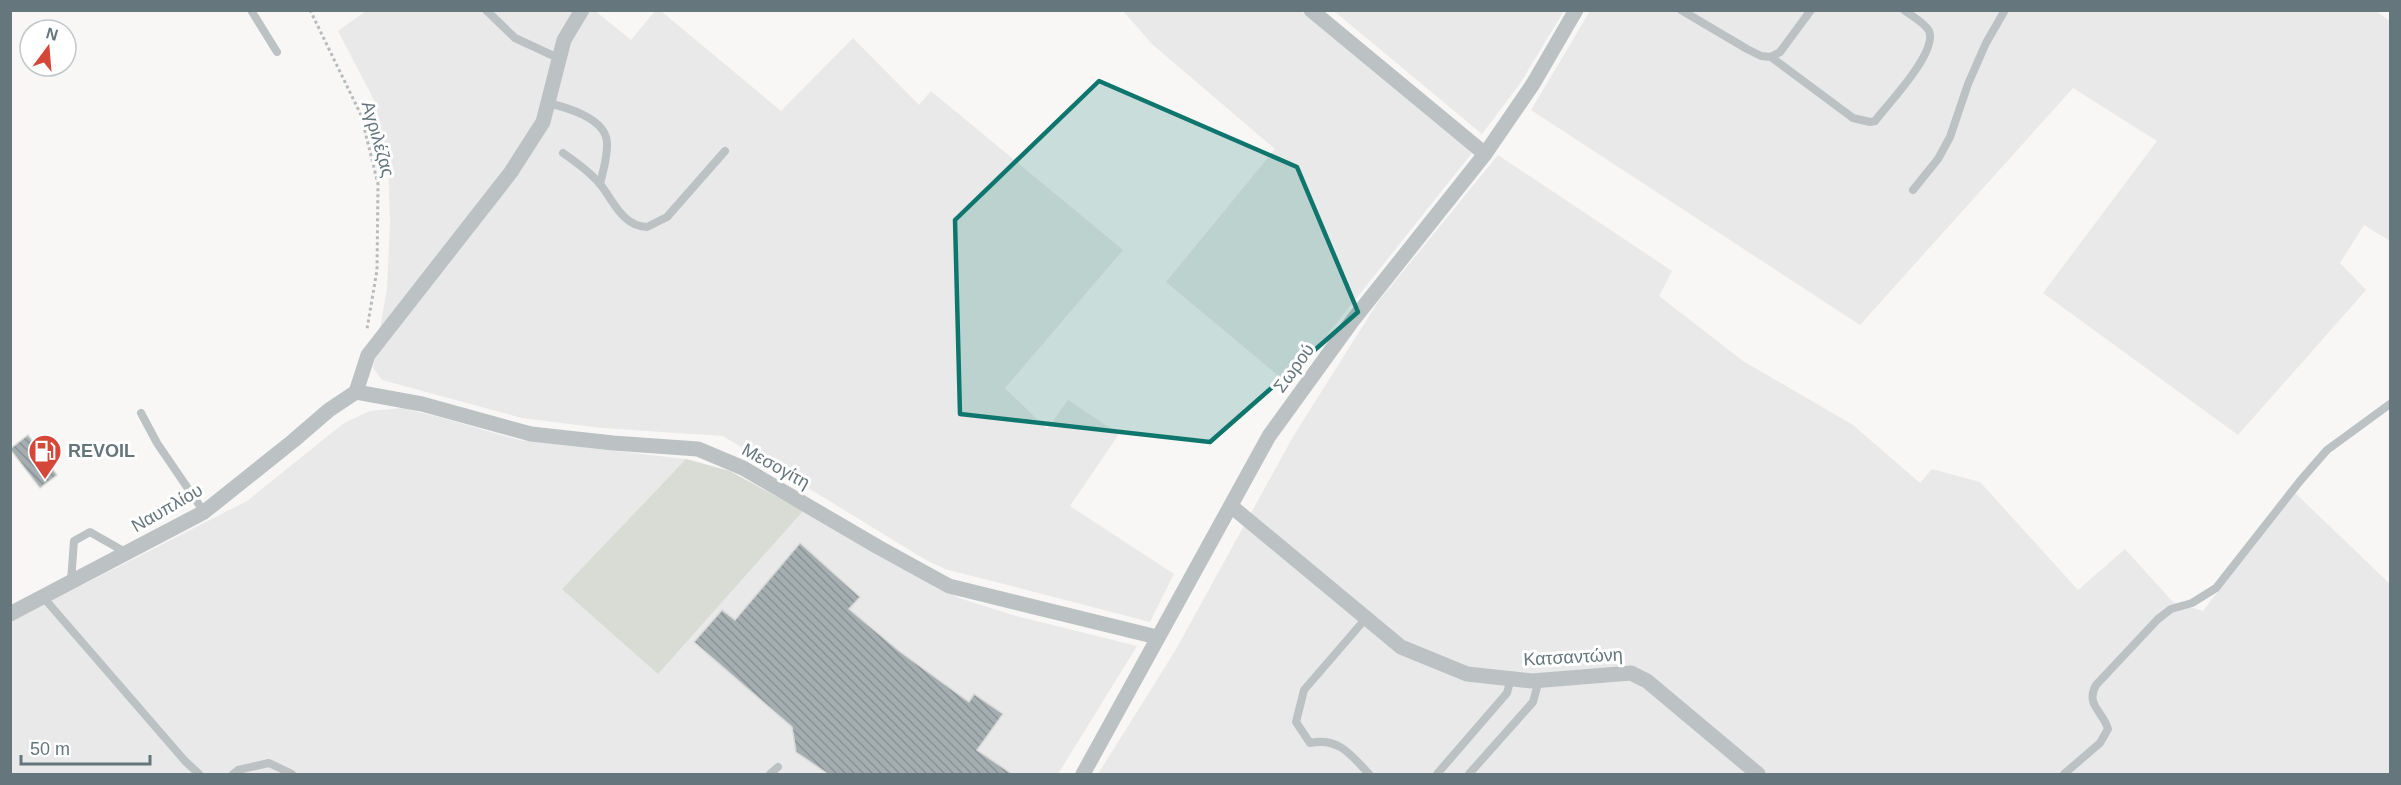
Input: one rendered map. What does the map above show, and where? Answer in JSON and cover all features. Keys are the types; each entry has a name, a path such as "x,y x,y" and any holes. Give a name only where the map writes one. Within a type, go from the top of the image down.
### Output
{"street":[{"path":"356,392 368,355 511,172 543,122 564,40 582,10"},
{"path":"1311,10 1485,154"},
{"name":"Σωρού","path":"1083,774 1269,436 1353,320 1485,154 1533,84 1576,10"},
{"name":"Ναυπλίου","path":"10,614 204,512 329,410 356,392"},
{"name":"Μεσογίτη","path":"356,392 422,404 531,434 698,449 743,468 950,586 1157,637"},
{"name":"Κατσαντώνη","path":"1231,506 1401,647 1467,674 1539,680 1631,673 1647,681 1758,774"}],"lane":[{"path":"251,10 277,52"},
{"path":"486,10 515,38 558,58"},
{"path":"1681,10 1747,49 1761,56 1771,57 1853,118 1870,122 1875,121 1922,61 1929,47 1928,28 1904,10"},
{"path":"1771,57 1780,52 1811,10"},
{"path":"1913,190 1938,159 1950,137 1968,84 1986,43 2005,10"},
{"path":"547,103 577,111 603,131 607,140 600,184"},
{"path":"563,153 583,167 600,184 618,211 631,222 647,227 667,217 725,151"},
{"path":"2064,774 2100,743 2108,729 2105,719 2092,702 2091,694 2096,685 2158,619 2171,609 2192,603 2216,588 2327,450 2391,404"},
{"path":"141,413 157,443 204,512"},
{"path":"71,582 74,540 90,532 127,553"},
{"path":"43,597 154,726 199,774"},
{"path":"1367,617 1304,690 1296,722 1310,743 1322,740 1343,747 1369,774"},
{"path":"1437,774 1507,693 1511,678"},
{"path":"1469,774 1533,702 1539,680"},
{"path":"233,774 238,770 269,762 292,774"},
{"path":"770,774 778,767"}],"path":[{"name":"Αγριλέζας","path":"310,10 361,115 378,184 377,270 366,337 368,355"}],"highlighted area":[{"path":"1099,81 1297,167 1358,312 1210,442 960,414 955,220"}],"shaded area":[{"path":"594,10 631,40 655,11 661,11 781,111 853,38 919,105 931,91 1123,250 1005,388 1047,429 1068,400 1119,434 1070,506 1174,574 1150,622 945,569 926,560 723,436 602,428 522,418 382,380 373,368 387,289 390,223 388,160 375,102 338,31 366,11"},
{"path":"1123,11 1301,11 1472,153 1288,384 1166,282 1275,149 1153,45"},
{"path":"1334,11 1564,11 1519,85 1482,134"},
{"path":"1590,11 2376,11 2390,21 2390,241 2364,225 2340,263 2366,290 2238,435 2043,293 2157,141 2073,88 1860,325 1531,110"},
{"path":"1498,155 1672,271 1659,296 1743,361 1853,425 1920,483 1932,469 1980,482 2078,590 2125,549 2173,602 2203,611 2294,492 2390,584 2390,774 1098,774 1175,651 1294,435 1378,302"},
{"path":"402,408 519,440 686,459 562,589 803,511 890,562 959,598 1016,616 1137,646 1058,774 11,774 10,622 247,501 344,423 370,411"},
{"path":"686,459 730,471 803,511 658,674 562,589"}],"building":[{"path":"28,435 57,475 40,488 10,449"},
{"path":"800,543 860,597 849,609 899,651 969,702 974,694 1003,714 977,750 1012,774 828,774 796,752 792,727 694,642 722,610 735,620"}],"place":[{"name":"REVOIL","path":"45,480"}]}
